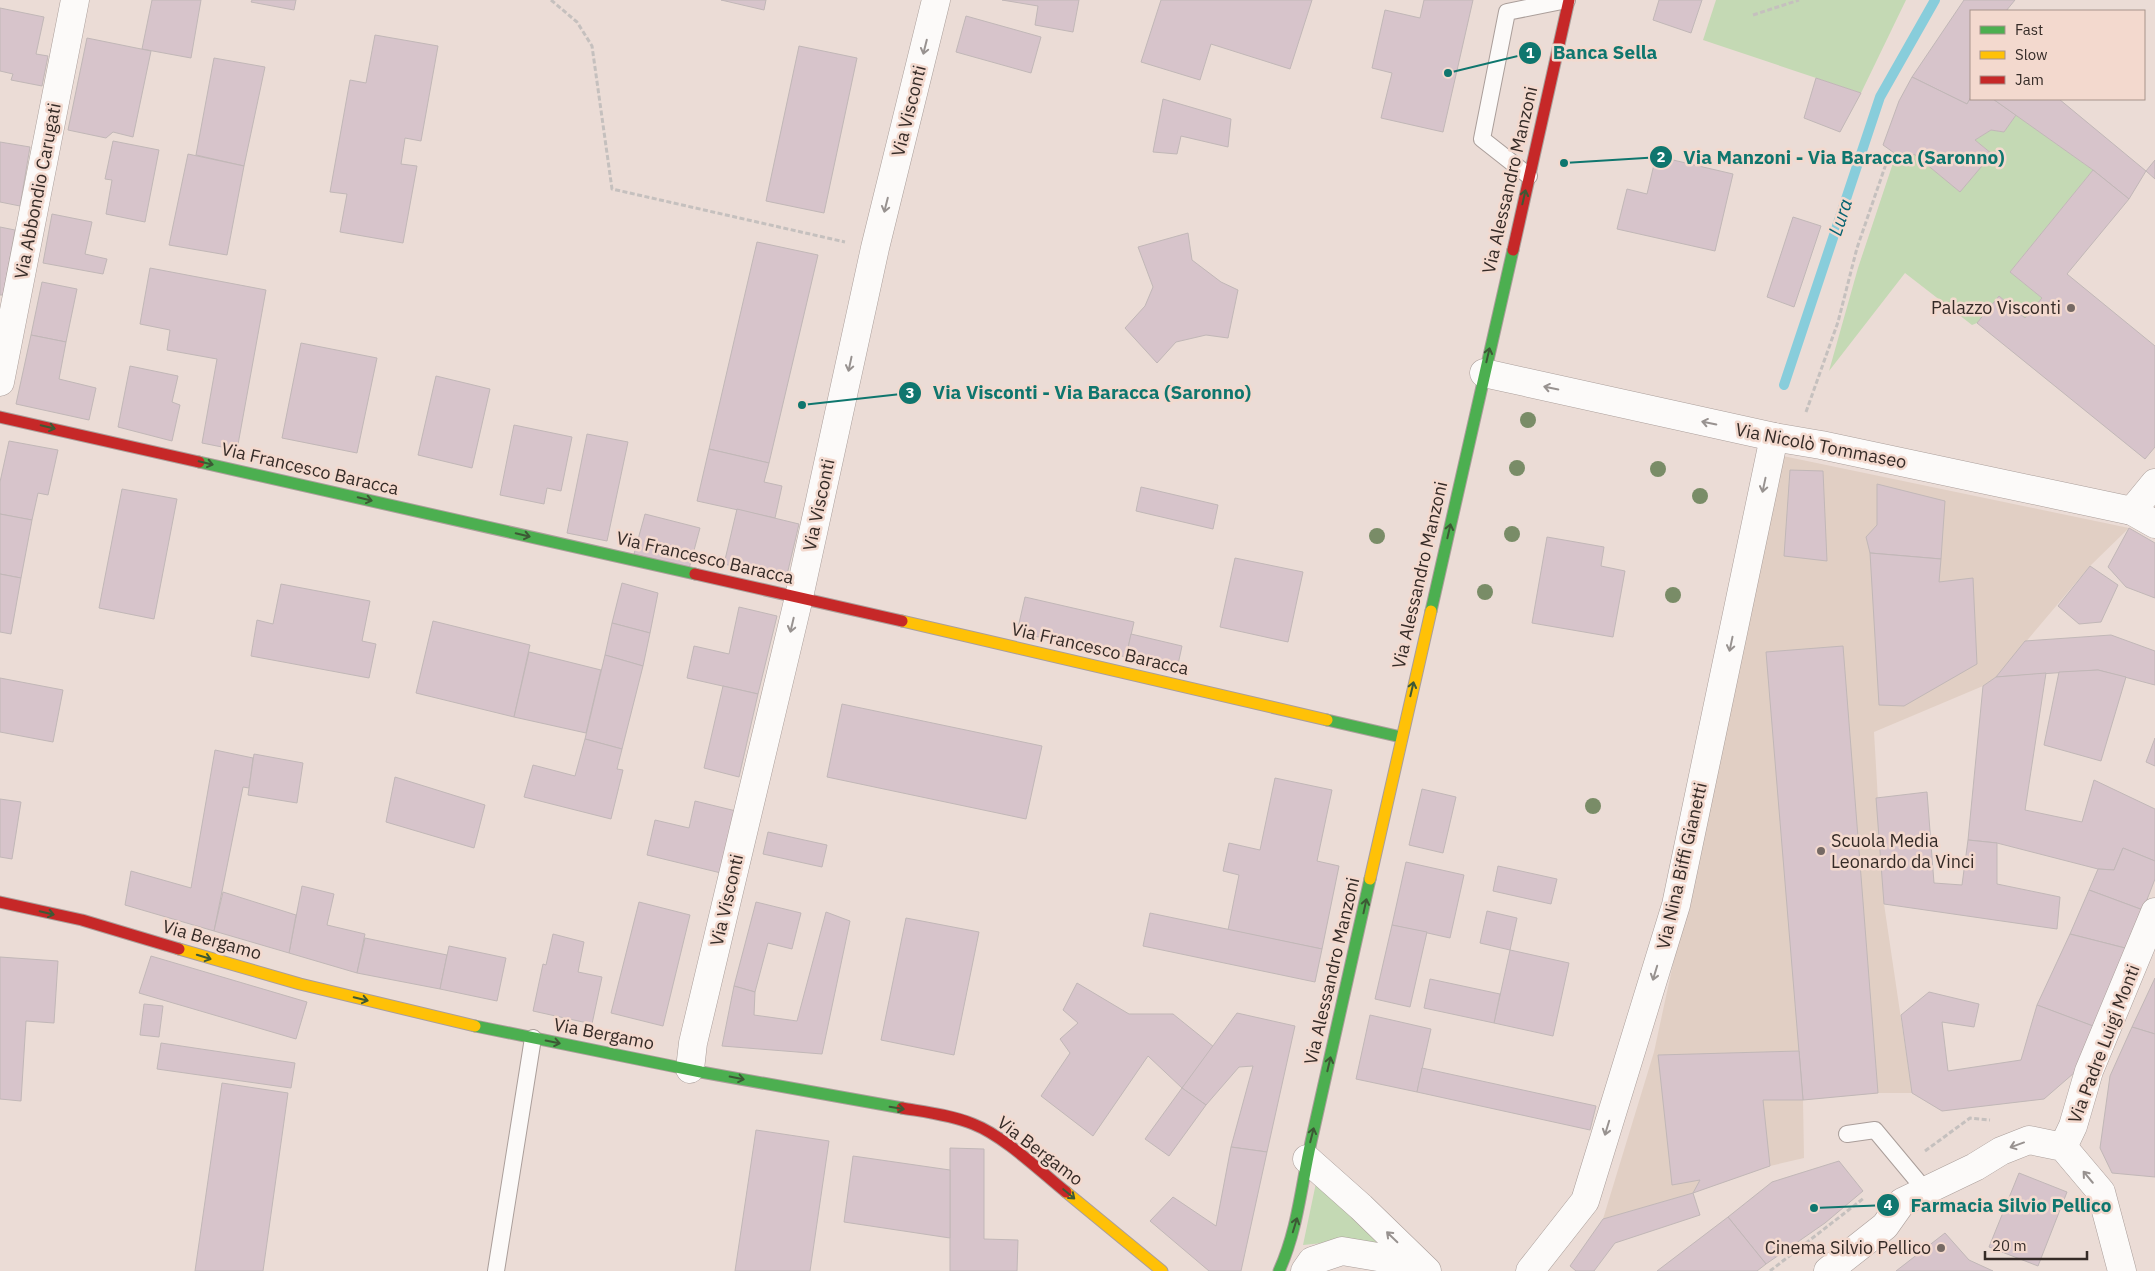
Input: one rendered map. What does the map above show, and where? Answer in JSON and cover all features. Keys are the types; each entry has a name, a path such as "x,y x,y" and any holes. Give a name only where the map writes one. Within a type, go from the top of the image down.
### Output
{"street":[{"name":"Via Abbondio Carugati","path":"0,382 75,0"},
{"name":"Via Visconti","path":"690,1069 693,1043 799,598 875,248 936,0"},
{"name":"Via Alessandro Manzoni","path":"1278,1271 1284,1262 1298,1213 1307,1159 1568,0"},
{"name":"Via Nicolò Tommaseo","path":"1484,373 1785,439 1831,447 2144,517"},
{"name":"Via Francesco Baracca","path":"0,417 1402,737"},
{"name":"Via Nina Biffi Gianetti","path":"1530,1271 1585,1201 1676,905 1785,439"},
{"path":"2144,517 2155,482"},
{"name":"Via Bergamo","path":"0,902 106,927 299,984 533,1038 943,1115 974,1124 999,1139 1032,1164 1162,1271"},
{"name":"Via Padre Luigi Monti","path":"2063,1148 2073,1126 2089,1071 2155,912"},
{"path":"1828,1271 1885,1226 1902,1202 1975,1167 2001,1151 2029,1140 2063,1148 2101,1192 2122,1271"},
{"path":"1307,1159 1361,1207 1427,1271"},
{"path":"1305,1271 1312,1261 1342,1251 1384,1258 1410,1271"}],"lane":[{"path":"1529,176 1482,139 1507,12 1568,0"},
{"path":"496,1271 533,1038"},
{"path":"1847,1134 1874,1130 1925,1190"}],"path":[{"path":"551,0 577,22 592,46 612,189 875,248"},
{"path":"1753,15 1799,0"},
{"path":"1785,439 1838,322 1857,248 1887,161"}],"shaded area":[{"path":"1783,456 2129,528 2090,566 1996,677 1983,686 1874,732 1884,904 1912,1093 1878,1093 1803,1100 1804,1158 1770,1166 1693,1193 1603,1219 1654,1052"}],"green space":[{"path":"1716,0 1906,0 1861,93 1703,40"},
{"path":"2016,115 2093,170 2010,272 2042,298 2025,318 1999,296 1977,323 1972,325 1905,273 1829,371 1858,268 1896,154 1907,162 1914,154 1960,192 1992,154 1975,140 1991,130 2004,132"},
{"path":"1316,1183 1379,1240 1377,1245 1343,1241 1303,1245"}],"building":[{"path":"152,0 201,0 191,58 142,49"},
{"path":"252,0 296,0 294,10 251,2"},
{"path":"721,0 766,0 764,10"},
{"path":"1002,0 1079,0 1073,32 1035,25 1038,6"},
{"path":"1161,0 1312,0 1290,69 1211,44 1200,80 1141,62"},
{"path":"1424,0 1473,0 1443,132 1381,118 1392,73 1372,68 1385,10 1420,18"},
{"path":"1659,0 1702,0 1691,33 1653,20"},
{"path":"1964,0 2015,0 2007,10 1970,10 1970,99 1967,104 1912,77"},
{"path":"0,8 44,17 36,54 48,56 42,86 11,80 13,74 0,71"},
{"path":"966,16 1041,37 1031,73 956,52"},
{"path":"375,35 438,46 421,141 405,138 401,164 417,166 403,243 340,232 347,194 330,192 350,80 366,83"},
{"path":"87,38 151,51 133,137 113,132 106,138 68,130"},
{"path":"799,46 857,58 824,213 766,201"},
{"path":"214,58 265,67 244,166 196,155"},
{"path":"1912,77 1967,104 1970,99 1994,100 2016,115 2004,132 1991,130 1975,140 1992,154 1960,192 1914,154 1907,162 1883,145 1899,101"},
{"path":"1816,78 1861,93 1840,132 1804,118"},
{"path":"1163,99 1231,119 1228,147 1181,136 1177,154 1153,152"},
{"path":"1994,100 2060,100 2146,171 2129,199 2093,170"},
{"path":"113,141 159,150 145,222 106,214 112,180 105,179"},
{"path":"0,142 30,147 20,206 0,202"},
{"path":"188,154 244,166 227,255 169,245"},
{"path":"1656,156 1733,174 1715,251 1617,229 1627,189 1647,194"},
{"path":"2155,160 2155,179 2146,171"},
{"name":"Palazzo Visconti","path":"2093,170 2129,199 2067,274 2155,346 2155,447 2145,459 1977,323 1999,296 2025,318 2042,298 2010,272"},
{"path":"52,214 92,222 85,254 107,259 103,274 43,263"},
{"path":"1793,217 1821,226 1794,307 1767,297"},
{"path":"0,227 15,230 3,295 0,295"},
{"path":"1188,233 1192,260 1221,282 1238,290 1228,338 1206,335 1176,342 1157,363 1125,328 1145,306 1153,287 1138,247"},
{"path":"757,242 818,255 769,463 709,449"},
{"path":"150,268 266,290 237,450 202,443 217,359 167,350 170,330 140,324"},
{"path":"42,282 77,289 66,342 31,335"},
{"path":"31,335 66,342 59,379 96,388 89,420 16,404"},
{"path":"301,343 377,358 357,453 282,438"},
{"path":"130,366 178,376 172,402 180,405 172,441 118,427"},
{"path":"436,376 490,389 472,468 418,455"},
{"path":"514,425 572,437 561,491 547,488 544,504 500,495"},
{"path":"587,434 628,442 607,541 567,533"},
{"path":"9,441 58,450 48,495 38,493 32,520 0,514 0,482"},
{"path":"709,449 769,463 764,482 782,486 775,518 697,501"},
{"path":"1790,470 1823,471 1827,561 1784,556"},
{"path":"1877,484 1945,501 1941,559 1870,553 1866,537 1877,525"},
{"path":"1141,487 1218,505 1213,529 1136,511"},
{"path":"122,489 177,499 154,619 99,608"},
{"path":"737,509 799,524 786,579 724,564"},
{"path":"0,514 32,520 21,578 0,574"},
{"path":"645,514 700,528 689,569 634,554"},
{"path":"2129,528 2155,543 2155,598 2126,587 2108,567"},
{"path":"1547,537 1604,547 1601,566 1625,571 1613,637 1532,623"},
{"path":"1870,553 1941,559 1939,582 1973,578 1977,664 1904,706 1879,705"},
{"path":"1235,558 1303,572 1288,642 1220,627"},
{"path":"2090,566 2118,585 2101,622 2079,624 2058,606"},
{"path":"0,574 21,578 11,634 0,632"},
{"path":"622,583 658,593 650,633 612,623"},
{"path":"281,584 370,601 362,641 376,644 369,678 251,656 257,620 273,624"},
{"path":"1025,597 1134,622 1126,657 1017,632"},
{"path":"739,607 777,616 758,694 687,678 694,646 729,654"},
{"path":"433,621 530,645 514,717 416,693"},
{"path":"612,623 650,633 643,666 605,655"},
{"path":"1131,634 1182,646 1177,669 1126,657"},
{"path":"2111,635 2155,651 2155,685 2098,670 1996,677 2025,641"},
{"name":"Scuola Media Leonardo da Vinci","path":"1843,646 1878,1093 1803,1100 1766,652"},
{"path":"529,652 601,670 586,733 514,717"},
{"path":"605,655 643,666 622,749 585,739"},
{"path":"2098,670 2126,677 2101,761 2044,745 2059,672"},
{"path":"2046,673 2025,810 2082,822 2094,780 2155,809 2155,861 2123,848 2114,870 2098,869 1997,843 1968,840 1983,686 1996,677"},
{"path":"0,678 63,690 53,742 0,732"},
{"path":"723,686 758,694 739,777 704,768"},
{"path":"842,704 1042,746 1026,819 827,777"},
{"path":"2155,738 2155,766 2146,762"},
{"path":"585,739 622,749 617,769 623,770 611,819 524,797 533,765 575,776"},
{"path":"215,750 253,758 249,788 243,787 214,931 125,905 131,871 191,888"},
{"path":"254,754 303,763 297,803 248,795"},
{"path":"395,777 485,805 474,848 386,822"},
{"path":"1275,778 1332,790 1317,861 1339,866 1322,949 1228,930 1239,875 1223,871 1229,843 1260,850"},
{"path":"1422,789 1456,797 1443,853 1409,845"},
{"path":"1927,792 1934,883 1962,885 1968,840 1997,843 1997,884 2060,897 2057,929 1884,904 1876,798"},
{"path":"0,799 21,802 12,859 0,857"},
{"path":"695,801 736,811 721,873 647,855 655,820 689,828"},
{"path":"768,832 827,845 822,867 763,854"},
{"path":"2123,848 2155,861 2155,879 2143,910 2089,890 2098,869 2114,870"},
{"path":"1406,862 1464,875 1450,938 1392,925"},
{"path":"1498,866 1557,879 1551,904 1493,891"},
{"path":"302,886 334,894 327,925 365,934 357,973 289,953"},
{"path":"2089,890 2143,910 2129,949 2070,934"},
{"path":"223,892 296,915 289,953 214,931"},
{"path":"639,902 690,915 663,1026 611,1013"},
{"path":"756,902 801,913 792,949 768,943 755,992 734,986"},
{"path":"1487,911 1517,918 1510,950 1480,943"},
{"path":"826,912 850,921 822,1054 722,1046 734,986 755,992 754,1015 797,1021"},
{"path":"1150,913 1322,949 1315,982 1143,946"},
{"path":"906,918 979,932 954,1055 881,1040"},
{"path":"1392,925 1427,932 1410,1007 1375,999"},
{"path":"553,934 584,942 578,972 602,977 592,1024 533,1011 543,964 546,965"},
{"path":"2070,934 2129,949 2093,1026 2037,1005"},
{"path":"365,938 447,955 440,989 357,973"},
{"path":"449,946 506,958 497,1001 440,989"},
{"path":"1510,950 1569,963 1553,1036 1494,1023"},
{"path":"151,956 307,1002 296,1039 139,993"},
{"path":"0,957 58,961 54,1023 26,1021 21,1101 0,1099"},
{"path":"2155,978 2155,1034 2132,1027"},
{"path":"1430,979 1500,994 1494,1023 1424,1008"},
{"path":"1077,983 1129,1014 1173,1014 1214,1047 1182,1088 1148,1056 1093,1136 1041,1096 1070,1053 1060,1039 1078,1023 1063,1010"},
{"path":"1929,992 1979,1004 1974,1027 1942,1022 1948,1071 2021,1060 2037,1005 2093,1026 2074,1073 2044,1099 1942,1111 1912,1093 1901,1015"},
{"path":"144,1004 163,1006 159,1037 140,1035"},
{"path":"1237,1013 1295,1026 1267,1152 1231,1147 1253,1066 1239,1067 1206,1105 1182,1088"},
{"path":"1370,1015 1431,1029 1417,1092 1356,1079"},
{"path":"2132,1027 2155,1034 2155,1177 2112,1173 2100,1148 2110,1076"},
{"path":"161,1043 295,1063 291,1088 157,1069"},
{"path":"1799,1051 1803,1100 1763,1100 1770,1166 1693,1193 1700,1180 1672,1185 1658,1055"},
{"path":"1422,1068 1596,1106 1590,1130 1417,1092"},
{"path":"222,1083 288,1093 263,1271 195,1271"},
{"path":"1182,1088 1206,1105 1169,1156 1145,1139"},
{"path":"756,1130 829,1141 810,1271 735,1271"},
{"path":"1231,1147 1267,1152 1241,1271 1209,1271 1150,1221 1173,1197 1216,1226"},
{"path":"950,1148 984,1149 984,1239 1018,1240 1017,1271 950,1271"},
{"path":"853,1156 950,1170 950,1238 844,1222"},
{"path":"1839,1161 1863,1191 1825,1223 1766,1264 1728,1217 1772,1182"},
{"path":"2019,1173 2067,1192 2038,1266 1989,1247"},
{"path":"1693,1193 1700,1215 1615,1243 1594,1271 1576,1271 1570,1266 1603,1219"},
{"path":"1728,1217 1766,1264 1757,1271 1657,1271"},
{"path":"1945,1233 1969,1260 1993,1271 1896,1271"}],"waterway":[{"name":"Lura","path":"1784,385 1880,97 1935,0"}],"traffic: fast":[{"path":"1431,611 1513,250"},
{"path":"199,462 695,574"},
{"path":"1327,720 1401,737"},
{"path":"1279,1271 1295,1223 1311,1142 1370,879"},
{"path":"475,1026 701,1072 902,1108"}],"traffic: slow":[{"path":"1370,879 1431,611"},
{"path":"902,621 1327,720"},
{"path":"179,949 300,984 475,1026"},
{"path":"1066,1192 1162,1271"}],"traffic: jam":[{"path":"1513,250 1569,0"},
{"path":"0,417 199,462"},
{"path":"695,574 902,621"},
{"path":"0,902 82,920 179,949"},
{"path":"902,1108 956,1118 985,1130 1021,1155 1066,1192"}],"place":[{"name":"Banca Sella","path":"1448,73"},
{"name":"Via Manzoni - Via Baracca (Saronno)","path":"1564,163"},
{"name":"Palazzo Visconti","path":"2071,308"},
{"name":"Via Visconti - Via Baracca (Saronno)","path":"802,405"},
{"name":"Scuola Media Leonardo da Vinci","path":"1821,851"},
{"name":"Farmacia Silvio Pellico","path":"1814,1208"},
{"name":"Cinema Silvio Pellico","path":"1941,1248"}]}
